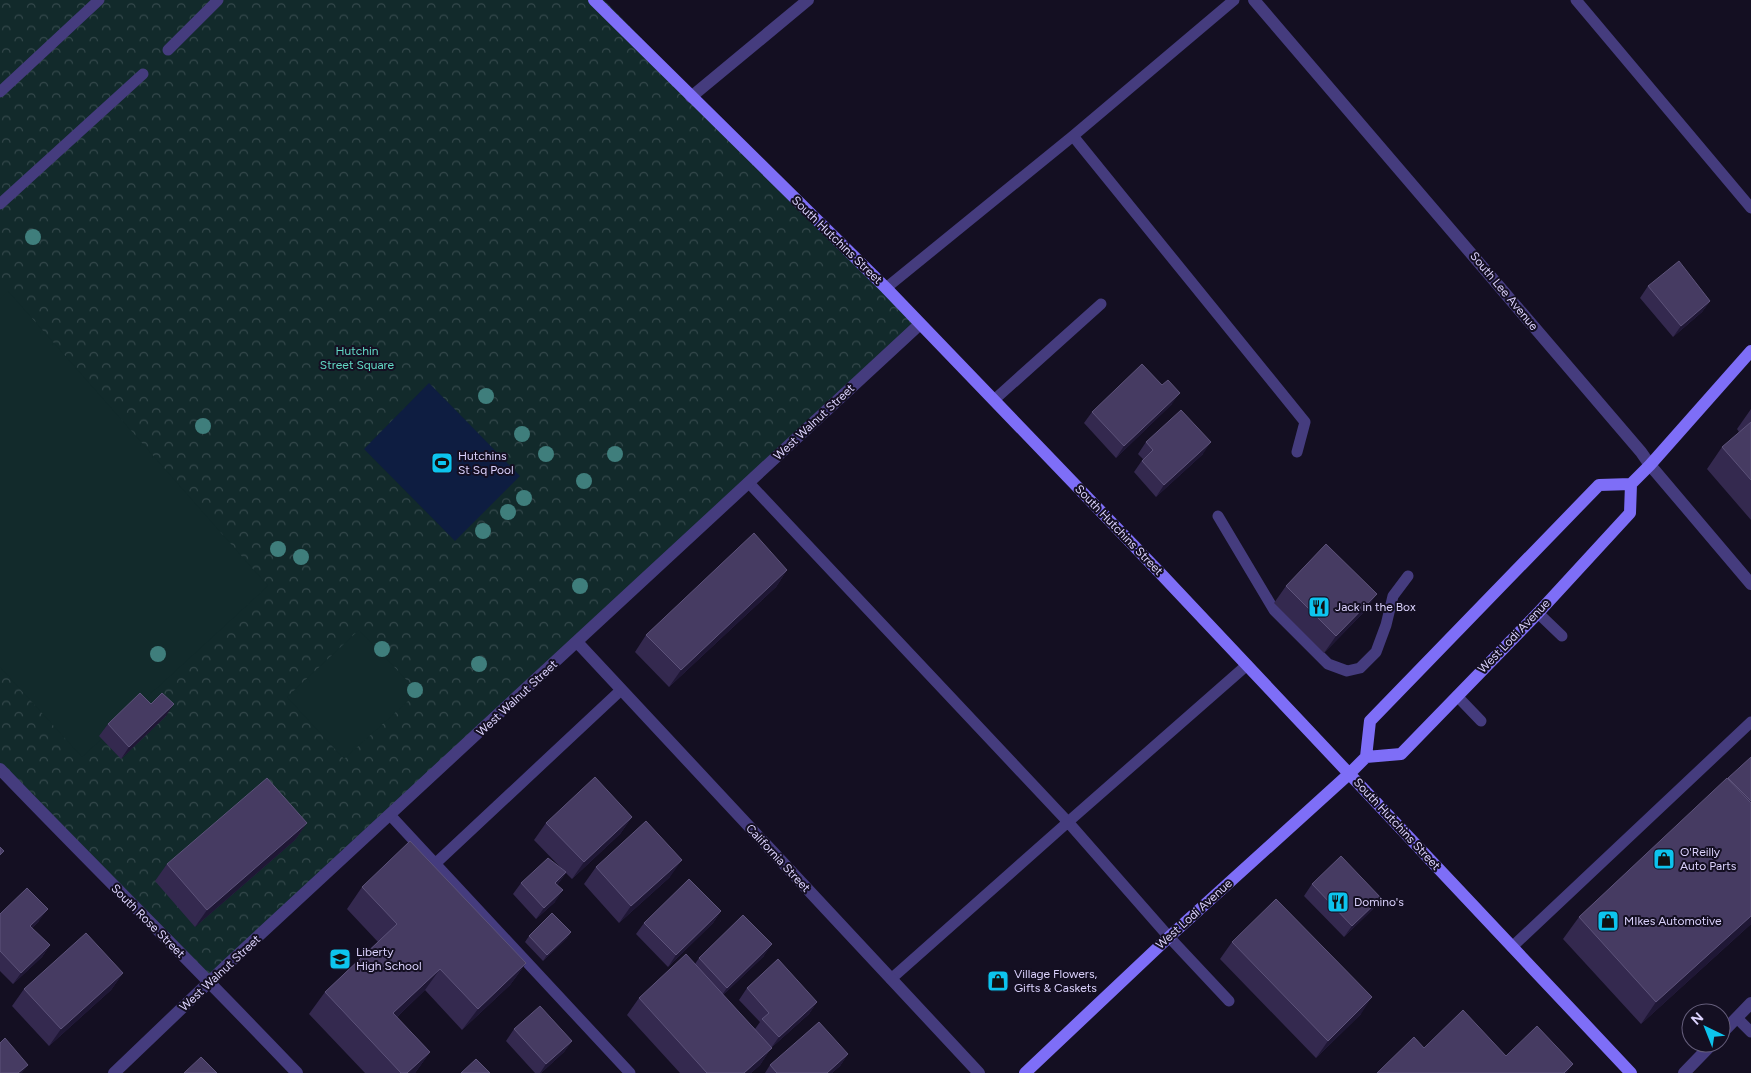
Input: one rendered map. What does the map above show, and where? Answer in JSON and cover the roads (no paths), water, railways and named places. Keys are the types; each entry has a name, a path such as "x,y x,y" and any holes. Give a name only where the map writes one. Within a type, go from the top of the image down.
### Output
{"main road":[{"name":"South Hutchins Street","path":"594,0 886,288 1248,666 1631,1073"},
{"path":"1366,756 1370,721 1599,485 1631,484 1751,351"},
{"name":"West Lodi Avenue","path":"1024,1073 1169,936 1349,774 1366,756 1401,754 1538,613 1630,513 1631,484"}],"street":[{"path":"691,97 808,0"},
{"name":"South Lee Avenue","path":"1254,0 1641,452 1751,584"},
{"name":"West Walnut Street","path":"114,1073 920,324"},
{"name":"California Street","path":"577,642 979,1073"},
{"name":"South Rose Street","path":"0,768 297,1073"},
{"path":"1731,1024 1751,1003"},
{"path":"1684,1073 1703,1053"}],"lane":[{"path":"0,92 98,0"},
{"path":"168,50 218,0"},
{"path":"886,288 1073,136 1234,0"},
{"path":"1576,0 1751,208"},
{"path":"0,204 143,74"},
{"path":"1073,136 1305,422 1297,452"},
{"path":"994,400 1101,304"},
{"path":"749,483 1068,822 1169,936 1230,1001"},
{"path":"1218,516 1274,610 1328,664 1348,670 1360,668 1376,652 1386,625 1393,596 1408,576"},
{"path":"1538,613 1562,636"},
{"path":"891,979 1248,666"},
{"path":"436,863 621,690"},
{"path":"1457,696 1481,721"},
{"path":"1512,947 1751,722"},
{"path":"390,815 630,1073"},
{"path":"1737,1018 1751,1032"}],"water":[{"name":"Hutchins St Sq Pool","path":"429,383 520,476 455,541 364,449"}],"place":[{"name":"Hutchins St Sq Pool","path":"442,463"},
{"name":"Jack in the Box","path":"1319,607"},
{"name":"O'Reilly Auto Parts","path":"1664,859"},
{"name":"Domino's","path":"1338,902"},
{"name":"MIkes Automotive","path":"1608,921"},
{"name":"Liberty High School","path":"340,959"},
{"name":"Village Flowers, Gifts & Caskets","path":"998,981"}],"park label":[{"name":"Hutchin Street Square","path":"357,358"}]}
